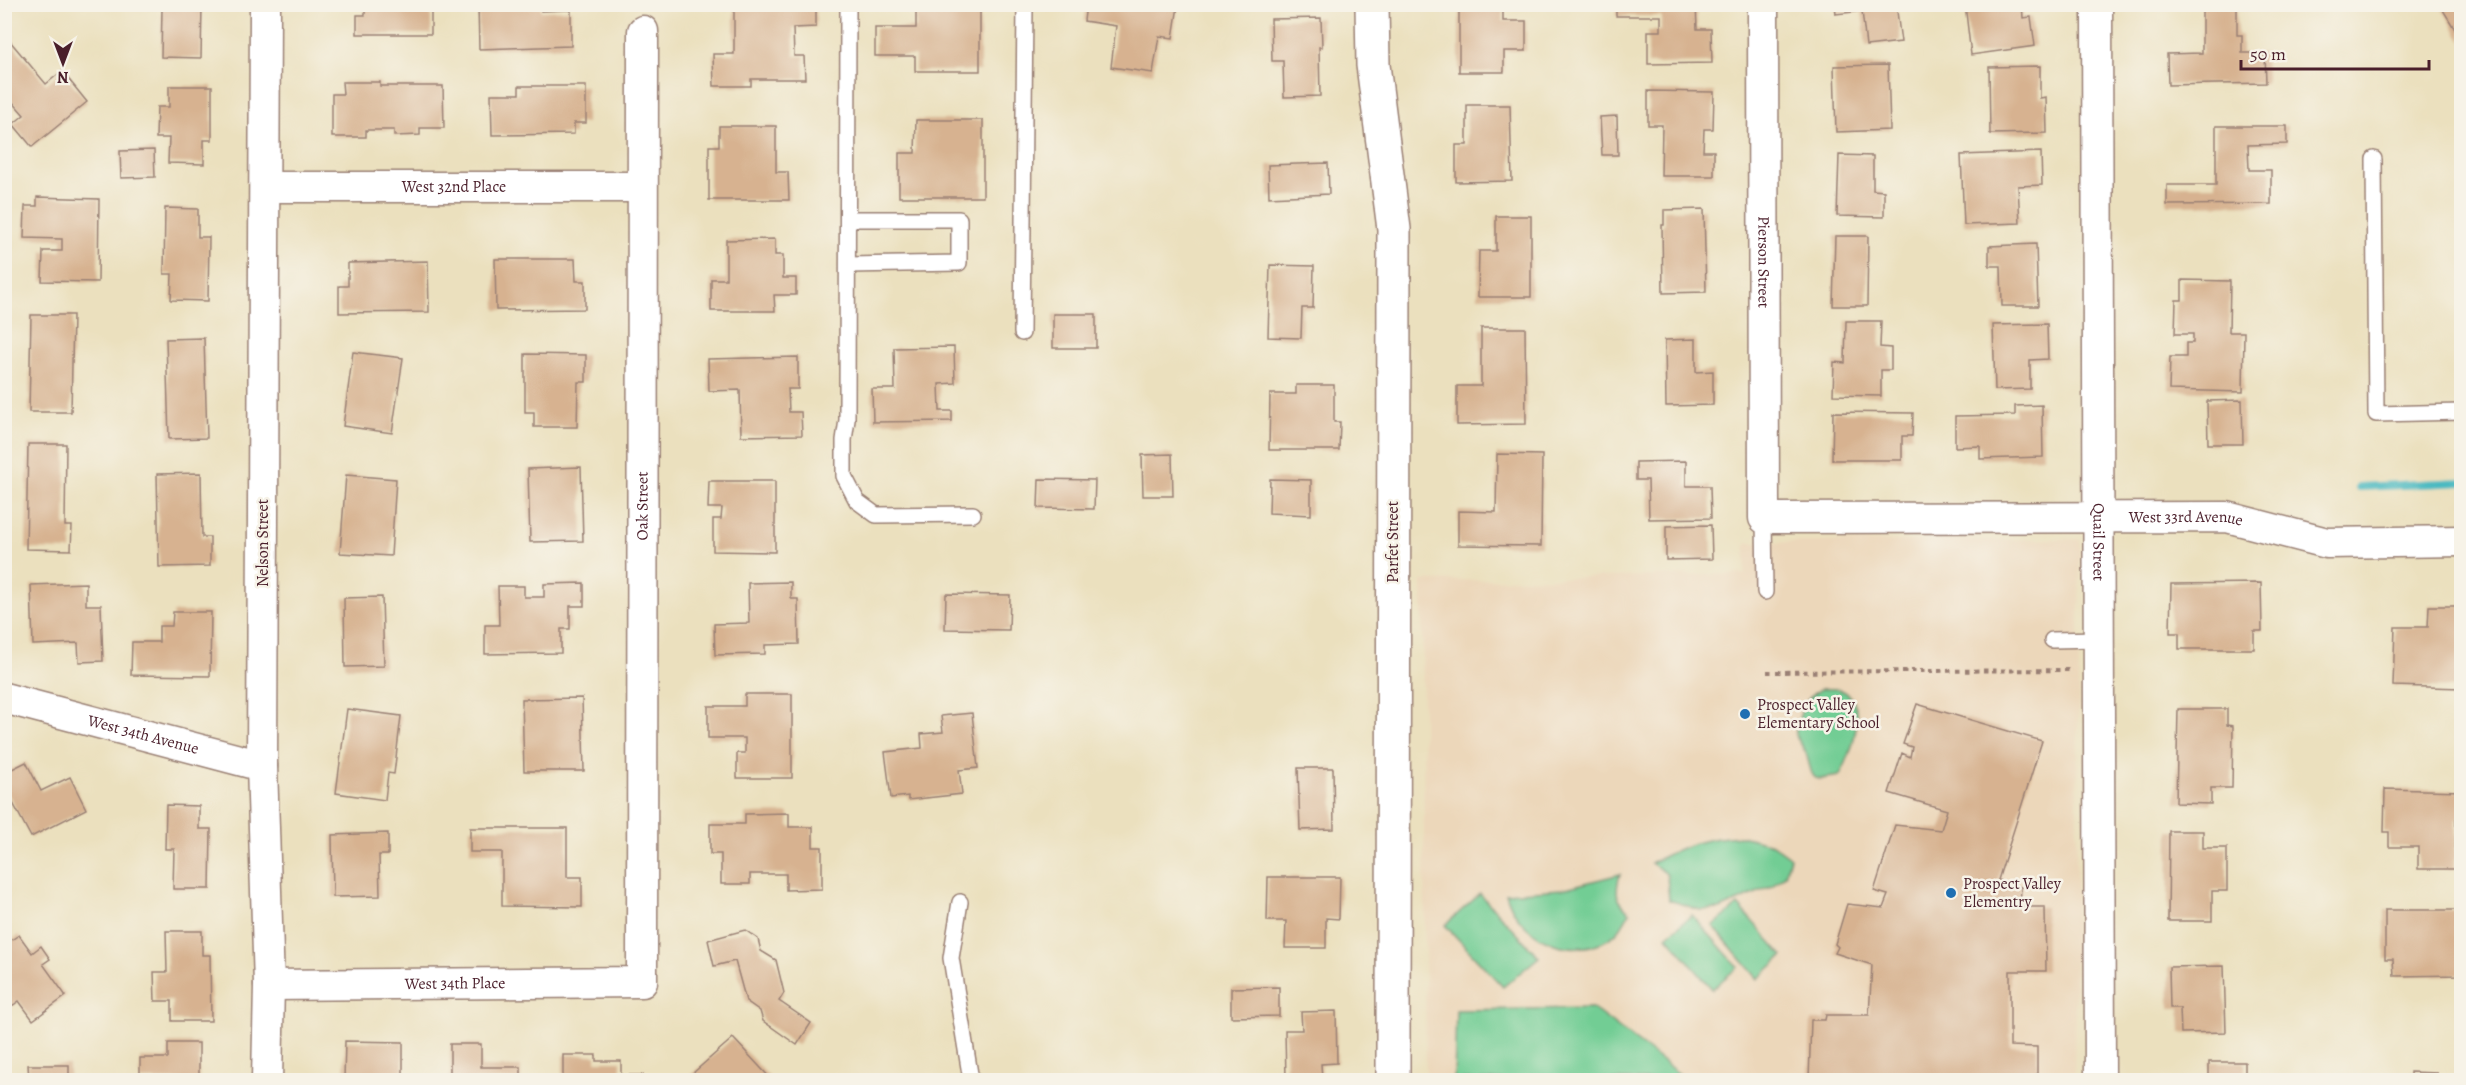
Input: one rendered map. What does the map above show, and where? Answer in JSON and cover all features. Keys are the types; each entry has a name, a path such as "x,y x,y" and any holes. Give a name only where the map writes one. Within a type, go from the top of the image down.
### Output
{"street":[{"name":"Nelson Street","path":"265,4 262,765 269,985 267,1080"},
{"name":"Parfet Street","path":"1372,4 1373,65 1394,229 1393,1080"},
{"name":"Pierson Street","path":"1763,4 1764,518"},
{"name":"Quail Street","path":"2097,4 2100,1080"},
{"name":"Oak Street","path":"642,982 643,31"},
{"name":"West 32nd Place","path":"265,187 642,187"},
{"name":"West 33rd Avenue","path":"1764,518 2227,517 2327,543 2462,540"},
{"name":"West 34th Avenue","path":"14,701 262,765"},
{"name":"West 34th Place","path":"269,985 642,982"}],"lane":[{"path":"848,4 847,420 844,440 844,476 857,501 876,515 973,514"},
{"path":"1022,333 1025,4"},
{"path":"2374,159 2376,414 2462,412"},
{"path":"848,219 959,219 959,263 848,265"},
{"path":"1764,518 1765,592"},
{"path":"2052,640 2098,639"},
{"path":"960,902 951,958 971,1080"}],"path":[{"path":"1767,672 2098,670"}],"shaded area":[{"path":"2080,539 2074,1080 1426,1080 1422,581 1745,574 1746,543"}],"green space":[{"path":"1821,689 1838,689 1849,696 1855,705 1856,730 1849,756 1839,776 1818,779 1813,775 1806,753 1795,735 1800,714 1806,702"},
{"path":"1741,836 1772,844 1790,857 1785,875 1772,886 1720,909 1700,910 1669,900 1667,874 1651,863 1694,844"},
{"path":"1620,874 1617,886 1619,899 1630,912 1622,926 1610,938 1594,945 1578,948 1547,941 1533,933 1521,922 1506,893 1562,889"},
{"path":"1480,894 1539,957 1503,987 1445,925"},
{"path":"1738,905 1783,956 1758,979 1713,926"},
{"path":"1692,915 1738,967 1712,989 1667,936"},
{"path":"1592,1008 1685,1080 1454,1080 1456,1010"}],"building":[{"path":"140,4 202,4 201,58 161,57 162,9 140,8"},
{"path":"365,4 418,4 418,7 431,7 431,34 357,34 357,15 365,15"},
{"path":"478,4 541,4 541,11 571,10 571,46 479,49"},
{"path":"916,4 980,4 980,71 915,71 915,56 875,56 875,28 916,28"},
{"path":"1086,4 1178,6 1173,38 1159,36 1153,73 1111,67 1116,26 1084,21"},
{"path":"1459,4 1503,4 1503,21 1526,21 1526,51 1504,51 1504,72 1459,72"},
{"path":"1616,4 1696,4 1697,29 1711,29 1712,63 1648,64 1648,31 1661,31 1661,16 1616,16"},
{"path":"1835,4 1896,4 1901,42 1866,46 1862,11 1836,14"},
{"path":"1965,4 2022,4 2023,18 2031,17 2035,46 1971,55"},
{"path":"2202,4 2237,4 2237,35 2242,35 2242,53 2265,53 2266,83 2168,85 2167,54 2202,53"},
{"path":"816,5 816,27 793,28 794,56 804,56 805,79 751,79 751,86 714,86 713,54 734,54 734,6"},
{"path":"2440,5 2462,5 2462,41"},
{"path":"1321,18 1320,96 1284,97 1283,61 1272,61 1271,19"},
{"path":"4,34 46,84 62,71 87,102 32,147 13,124 24,115 4,92"},
{"path":"1888,65 1890,130 1836,132 1834,66"},
{"path":"2040,66 2040,98 2046,97 2047,133 1990,134 1989,67"},
{"path":"342,82 380,82 380,86 443,86 444,128 420,128 420,135 394,136 394,130 366,130 366,137 332,137 332,94 343,94"},
{"path":"169,86 212,86 212,140 204,140 204,164 168,163 169,138 156,138 157,107 169,107"},
{"path":"519,86 586,86 586,123 574,123 574,134 492,135 491,94 519,94"},
{"path":"1648,91 1714,92 1713,129 1704,129 1703,151 1714,151 1714,176 1661,176 1662,125 1648,125"},
{"path":"1467,105 1510,105 1512,181 1456,182 1456,145 1467,145"},
{"path":"1617,116 1618,155 1602,155 1600,117"},
{"path":"916,120 983,120 983,197 899,197 899,153 915,153"},
{"path":"719,126 776,126 776,172 788,172 789,200 709,200 709,146 719,146"},
{"path":"2216,126 2287,126 2287,144 2248,145 2249,170 2271,170 2271,204 2167,205 2167,185 2216,185"},
{"path":"154,150 155,177 121,178 120,151"},
{"path":"2041,152 2042,185 2018,186 2020,223 1964,225 1961,155"},
{"path":"1839,155 1873,156 1873,190 1884,191 1884,217 1837,216"},
{"path":"1328,163 1329,194 1269,197 1268,165"},
{"path":"37,197 99,199 98,282 42,281 43,251 62,251 62,239 24,238 25,206 37,206"},
{"path":"165,208 198,209 198,237 209,237 208,301 171,300 172,274 164,274"},
{"path":"1704,209 1706,292 1663,293 1662,225 1664,225 1664,210"},
{"path":"1496,216 1531,216 1531,297 1478,297 1479,251 1496,251"},
{"path":"1835,236 1868,236 1867,306 1833,306"},
{"path":"775,239 775,255 783,255 783,278 796,278 796,295 774,295 775,311 711,311 711,279 726,279 726,240"},
{"path":"2036,244 2038,306 2002,306 2001,266 1989,266 1989,246"},
{"path":"495,259 575,259 576,281 585,281 585,309 496,310"},
{"path":"428,261 429,312 339,313 339,286 348,286 348,263"},
{"path":"1270,265 1314,266 1313,308 1302,308 1301,338 1268,337"},
{"path":"2182,280 2230,281 2229,332 2244,332 2243,392 2169,390 2170,357 2186,357 2186,343 2193,343 2193,334 2175,334 2176,300 2182,300"},
{"path":"1053,314 1096,314 1096,348 1053,348"},
{"path":"31,315 73,315 71,412 29,412"},
{"path":"1846,321 1881,321 1880,347 1891,348 1891,370 1881,370 1881,396 1833,395 1834,362 1845,363"},
{"path":"2047,324 2048,359 2030,360 2030,389 1995,390 1993,325"},
{"path":"1481,328 1525,328 1526,424 1457,425 1457,386 1481,386"},
{"path":"204,338 207,438 169,439 166,339"},
{"path":"1696,339 1696,372 1713,371 1713,405 1666,406 1665,340"},
{"path":"954,347 955,383 939,384 940,411 952,411 952,421 873,422 872,389 895,389 894,348"},
{"path":"353,352 403,358 392,433 343,426"},
{"path":"525,354 586,355 586,382 578,382 577,427 534,427 534,412 525,412"},
{"path":"798,357 798,389 788,389 789,412 801,412 802,435 741,436 740,390 709,391 708,359"},
{"path":"1296,385 1334,385 1334,422 1340,422 1339,450 1269,450 1270,394 1296,394"},
{"path":"2242,400 2243,444 2208,444 2207,401"},
{"path":"2042,405 2043,457 1980,459 1980,446 1955,447 1955,416 2015,415 2015,406"},
{"path":"1833,412 1913,413 1912,436 1902,436 1902,460 1832,460"},
{"path":"28,444 66,444 65,526 72,526 71,550 26,549"},
{"path":"1172,454 1173,496 1143,496 1142,455"},
{"path":"1497,454 1542,455 1541,546 1458,545 1458,511 1496,512"},
{"path":"1686,461 1686,486 1710,486 1711,518 1649,519 1648,480 1636,480 1636,462"},
{"path":"581,467 583,541 530,542 528,469"},
{"path":"201,473 202,537 210,537 210,566 159,567 157,474"},
{"path":"346,475 396,479 391,556 340,553"},
{"path":"1039,479 1095,480 1094,509 1038,508"},
{"path":"1270,479 1311,480 1311,515 1269,513"},
{"path":"709,481 775,481 775,552 713,551 713,519 721,519 722,508 708,508"},
{"path":"1711,525 1712,559 1666,560 1666,526"},
{"path":"791,582 791,599 798,599 799,644 765,645 765,654 715,655 714,624 749,623 748,583"},
{"path":"86,583 86,605 101,605 103,661 79,662 78,643 33,645 31,585"},
{"path":"584,583 584,606 570,606 570,629 561,629 561,653 485,654 485,625 499,625 498,586 524,586 524,597 544,597 544,584"},
{"path":"2261,583 2262,631 2254,631 2254,649 2179,649 2179,633 2170,633 2171,584"},
{"path":"946,594 1010,595 1009,630 945,629"},
{"path":"382,597 384,666 345,667 344,598"},
{"path":"2429,606 2462,606 2462,688 2393,686 2395,627 2428,627"},
{"path":"173,612 211,612 210,676 131,675 132,642 159,642 159,626 172,626"},
{"path":"745,694 792,694 792,778 737,778 737,753 745,753 745,738 708,738 708,706 745,706"},
{"path":"582,698 584,771 524,771 522,699"},
{"name":"Prospect Valley Elementry","path":"1917,704 2042,741 1998,880 2021,887 2020,907 2045,907 2046,971 2010,971 2010,1046 2037,1047 2037,1080 1938,1080 1938,1077 1922,1077 1922,1080 1809,1080 1811,1020 1825,1020 1826,1015 1869,1015 1872,965 1835,953 1838,947 1835,944 1847,904 1883,908 1888,895 1874,891 1895,825 1941,830 1947,810 1889,793 1902,753 1910,757 1912,747 1903,744"},
{"path":"347,709 401,716 394,774 388,773 385,800 336,793"},
{"path":"2178,709 2227,709 2227,725 2233,726 2232,788 2211,788 2211,804 2176,803"},
{"path":"972,713 978,768 959,770 962,794 908,800 908,796 891,798 885,752 922,748 921,734 943,732 941,716"},
{"path":"26,762 41,791 70,777 86,809 31,837 4,786 4,773"},
{"path":"1298,768 1333,768 1334,829 1300,830"},
{"path":"2385,789 2462,791 2462,819 2456,819 2455,869 2418,869 2418,847 2389,847 2389,832 2384,832"},
{"path":"166,805 199,806 199,829 211,829 210,889 173,889 174,849 165,849"},
{"path":"789,813 789,827 813,827 813,847 822,847 822,889 786,890 786,874 750,874 750,884 721,884 721,854 710,854 710,824 745,824 745,814"},
{"path":"470,828 567,828 567,877 582,877 582,907 502,906 502,852 470,852"},
{"path":"2169,831 2203,831 2203,848 2227,848 2227,891 2212,891 2212,921 2168,921"},
{"path":"388,833 388,855 379,855 380,896 333,897 332,835"},
{"path":"1268,877 1340,877 1339,919 1326,918 1326,948 1285,948 1286,921 1267,921"},
{"path":"2385,910 2462,910 2462,975 2394,976 2393,959 2385,959"},
{"path":"745,930 758,939 761,951 776,960 784,993 779,1001 811,1023 797,1045 763,1021 760,1011 746,1001 735,961 714,966 708,940"},
{"path":"166,931 202,931 202,955 210,955 211,1021 172,1021 172,1001 155,1001 154,972 167,972"},
{"path":"19,935 32,953 41,946 50,959 43,964 66,996 33,1020 19,1001 12,1006 4,996 4,945"},
{"path":"2224,966 2226,1032 2181,1033 2180,1008 2170,1008 2169,967"},
{"path":"1279,987 1279,1016 1231,1017 1231,988"},
{"path":"1336,1011 1337,1063 1321,1064 1322,1079 1286,1080 1285,1030 1302,1030 1301,1012"},
{"path":"733,1038 772,1080 685,1080"},
{"path":"345,1041 403,1042 403,1080 344,1080"},
{"path":"168,1043 199,1043 199,1080 140,1080 140,1058 168,1058"},
{"path":"450,1044 481,1044 481,1067 521,1067 521,1080 450,1080"},
{"path":"563,1055 596,1055 596,1061 621,1061 621,1075 643,1075 643,1080 563,1080"},
{"path":"2209,1062 2245,1062 2245,1080 2209,1080"},
{"path":"28,1065 69,1065 69,1080 29,1080"},
{"path":"2410,1072 2437,1073 2437,1080 2410,1080"}],"waterway":[{"path":"2359,487 2462,482"}],"place":[{"name":"Prospect Valley Elementary School","path":"1745,714"},
{"name":"Prospect Valley Elementry","path":"1951,893"}]}
